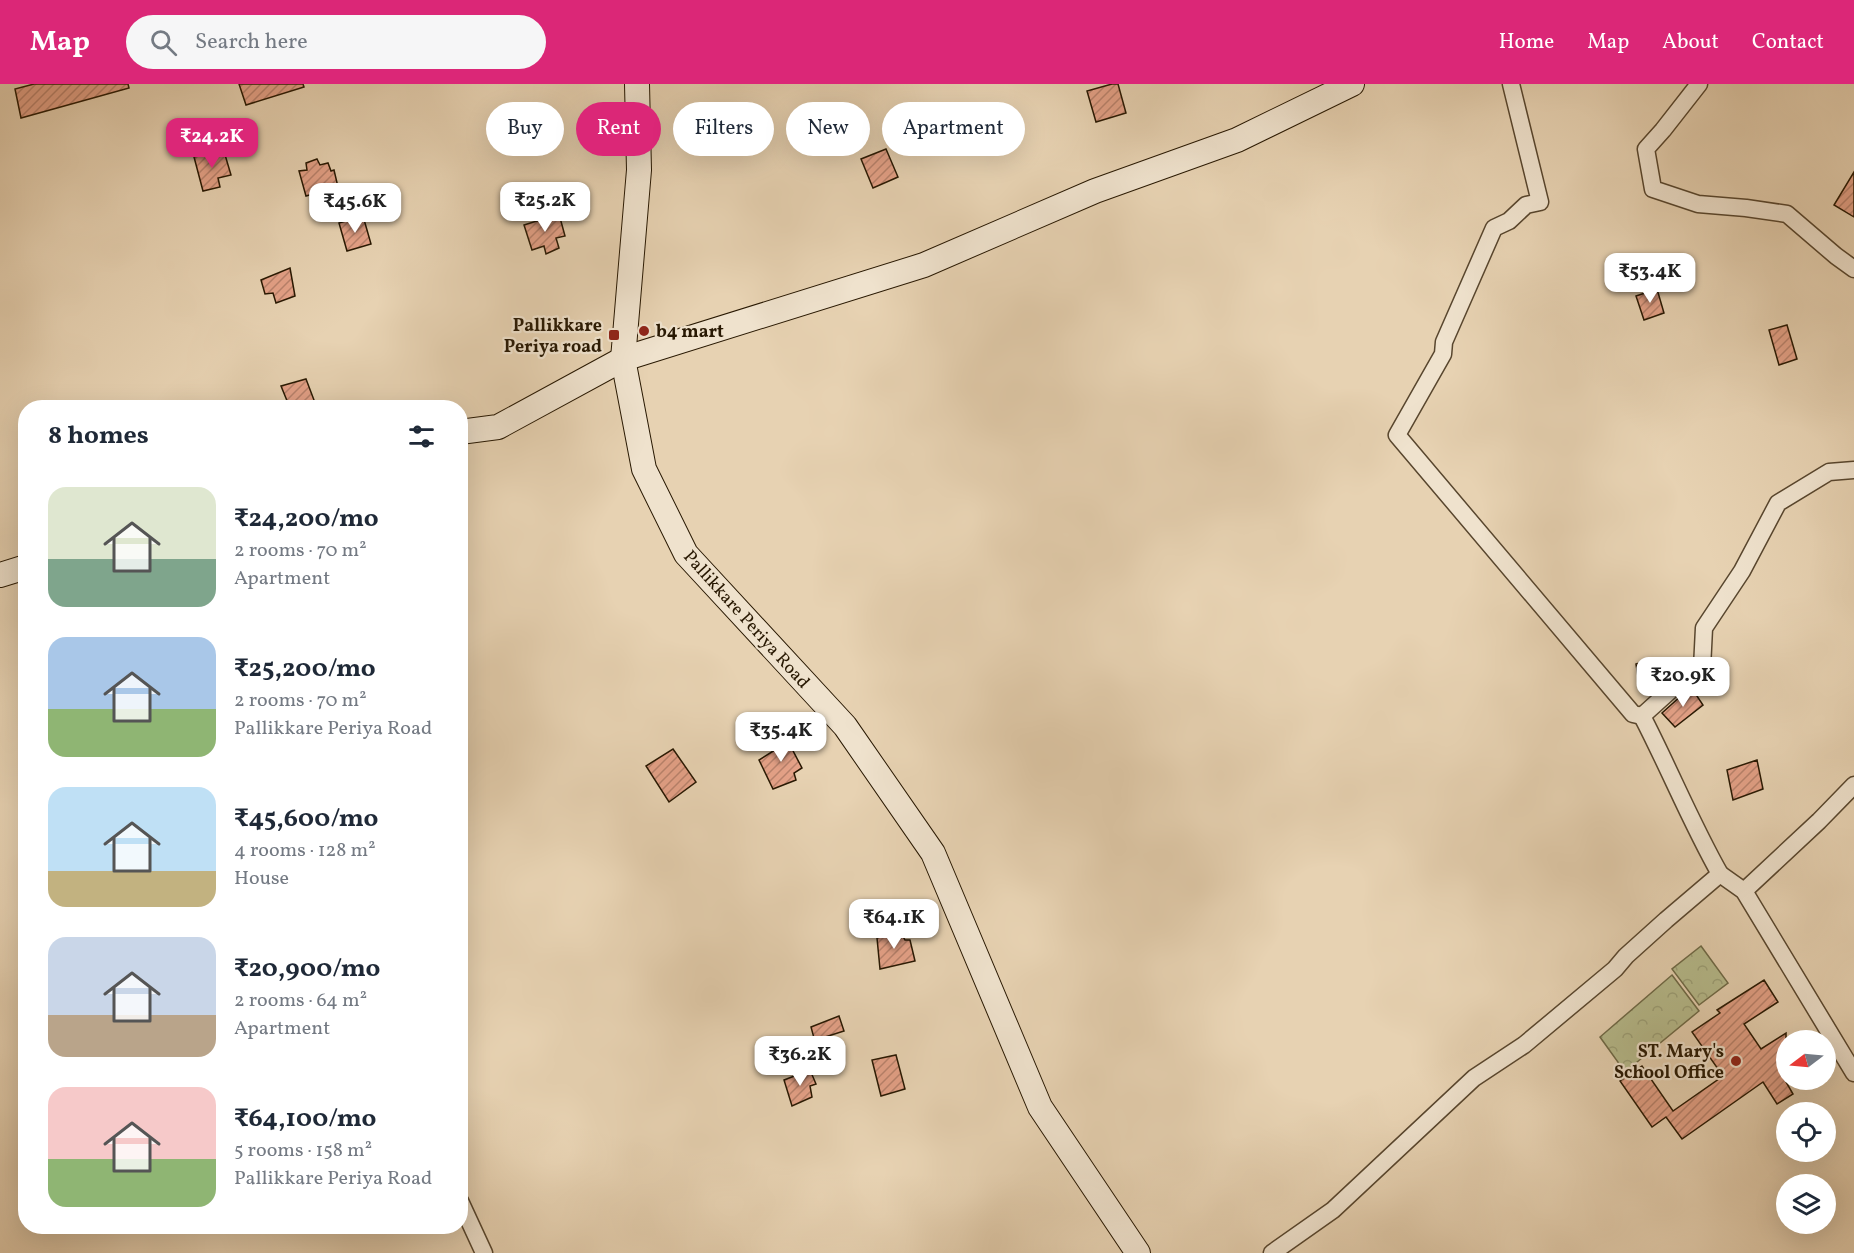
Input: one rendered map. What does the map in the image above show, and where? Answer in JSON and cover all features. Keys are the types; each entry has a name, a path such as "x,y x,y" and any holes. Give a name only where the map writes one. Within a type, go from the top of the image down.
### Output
{"main road":[{"name":"Pallikkare Periya Road","path":"637,84 639,170 623,359 644,469 686,554 845,726 933,853 1040,1107 1138,1253"},
{"path":"468,431 498,427 623,359 924,265 1095,191 1237,140 1352,84"},
{"path":"0,575 18,569"}],"street":[{"path":"1511,84 1540,202 1526,205 1509,221 1494,228 1444,342 1443,354 1397,435 1633,714 1641,716 1661,753 1703,845 1720,874 1744,891 1854,1072"},
{"path":"1699,84 1646,149 1653,189 1698,204 1787,214 1854,269"},
{"path":"1641,716 1683,679 1702,668 1704,628 1742,571 1778,503 1829,472 1854,470"},
{"path":"1744,891 1854,785"},
{"path":"1272,1253 1334,1210 1474,1078 1524,1045 1616,969 1626,956 1720,874"},
{"path":"468,1219 484,1253"}],"green space":[{"path":"1701,946 1728,983 1699,1005 1672,969"},
{"path":"1672,975 1699,1011 1625,1072 1600,1037"}],"building":[{"path":"34,84 128,84 129,88 21,118 15,89"},
{"path":"239,84 303,84 304,87 246,105"},
{"path":"1118,84 1126,113 1096,122 1087,91"},
{"path":"223,148 231,175 218,178 220,187 203,191 194,157"},
{"path":"882,151 882,156 889,156 898,177 873,188 861,159"},
{"path":"317,159 320,165 328,163 331,171 334,170 338,187 306,196 299,171 307,170 306,163"},
{"path":"1854,172 1854,217 1834,205"},
{"path":"559,214 565,236 556,238 559,248 546,254 544,246 532,250 524,225"},
{"path":"363,216 371,244 347,251 339,223"},
{"path":"290,268 295,296 276,303 273,293 265,294 261,280"},
{"path":"1657,289 1664,313 1644,320 1636,296"},
{"path":"1787,325 1797,359 1779,365 1769,330"},
{"path":"306,379 314,400 287,400 281,386"},
{"path":"1655,658 1658,685 1640,690 1636,664"},
{"path":"1691,687 1703,705 1675,727 1662,713"},
{"path":"779,724 802,768 794,773 796,780 773,789 759,760 778,748"},
{"path":"673,749 696,782 669,802 646,766"},
{"path":"1757,760 1763,789 1733,800 1727,770"},
{"path":"900,931 905,940 910,940 915,961 880,969 877,938"},
{"path":"1764,980 1778,1002 1744,1024 1761,1049 1776,1039 1776,1090 1791,1090 1793,1094 1776,1102 1763,1082 1682,1139 1666,1117 1652,1127 1620,1081 1642,1066 1673,1111 1723,1076 1692,1032 1720,1013 1717,1010"},
{"path":"839,1016 844,1031 825,1037 830,1062 821,1064 811,1027"},
{"path":"896,1055 905,1089 881,1096 872,1060"},
{"path":"810,1070 816,1084 810,1086 812,1097 792,1106 784,1080"}],"place":[{"name":"b4 mart","path":"644,331"},
{"name":"Pallikkare Periya road","path":"614,335"},
{"name":"ST. Mary's School Office","path":"1736,1061"}]}
